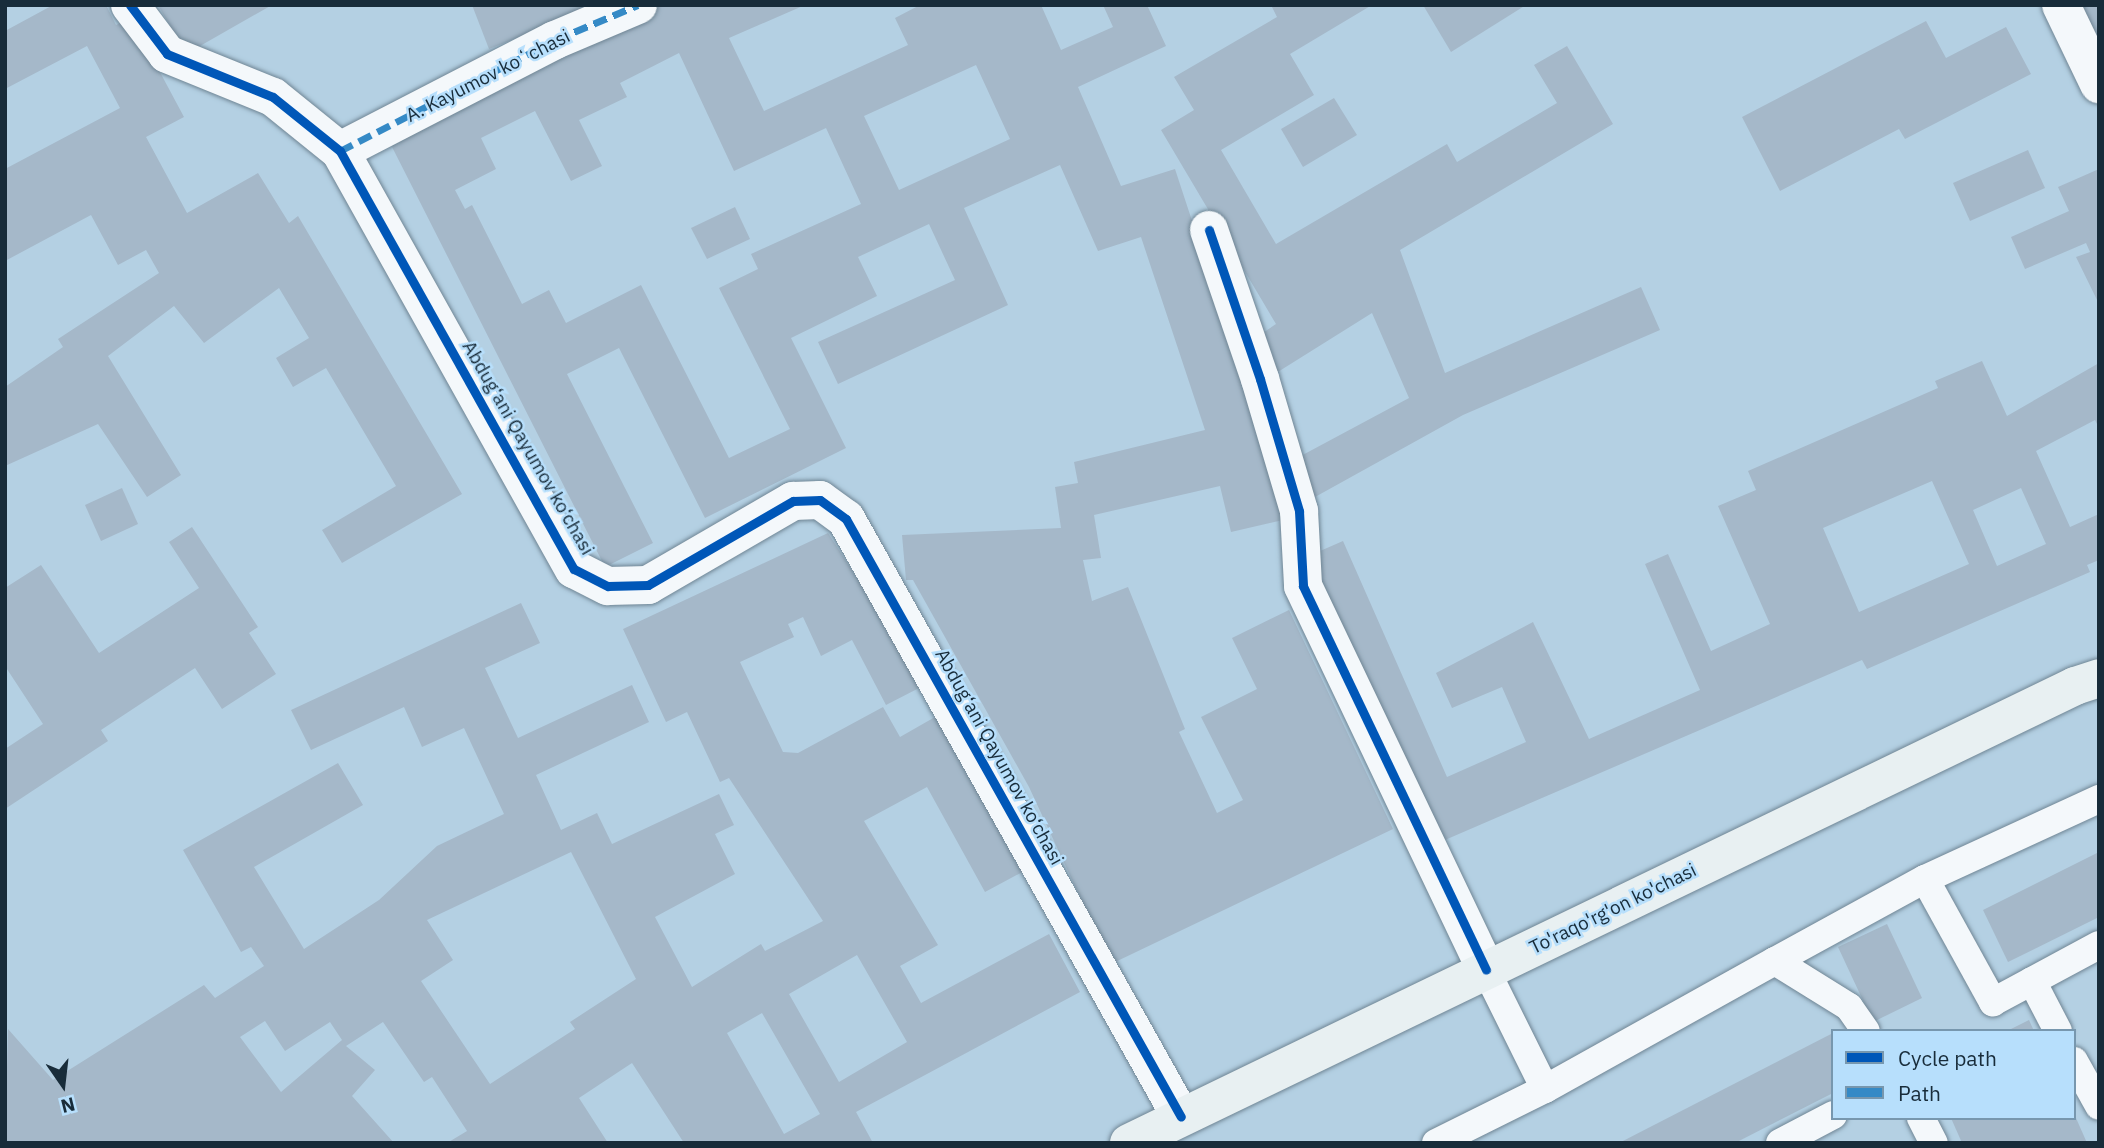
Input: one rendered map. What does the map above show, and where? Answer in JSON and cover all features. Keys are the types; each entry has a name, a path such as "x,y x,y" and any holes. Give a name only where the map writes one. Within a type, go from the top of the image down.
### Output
{"main road":[{"name":"To'raqo'rg'on ko'chasi","path":"1129,1143 2062,692 2099,678"}],"street":[{"name":"Abdug‘ani Qayumov ko‘chasi","path":"130,5 167,54 273,97 340,150 574,569 608,586 648,585 793,501 820,500 846,519 1181,1117"},
{"name":"A. Kayumov koʻchasi","path":"340,150 555,40 638,5"},
{"path":"2061,5 2099,84"},
{"path":"1209,230 1260,379 1299,511 1303,586 1486,970"}],"lane":[{"path":"1436,1143 1545,1089 1925,879 2099,799"},
{"path":"1925,879 1993,1002 2099,946"},
{"path":"1774,961 1849,1007 1865,1029"},
{"path":"1486,970 1545,1089"},
{"path":"2032,981 2057,1029"},
{"path":"2076,1065 2099,1107"},
{"path":"1780,1143 1831,1116"},
{"path":"1922,1120 1934,1143"}],"building":[{"path":"53,5 106,5 116,25 131,18 184,117 146,137 187,213 258,173 289,223 298,216 462,494 342,563 322,530 396,486 326,368 293,387 276,358 309,338 279,288 204,343 174,306 108,356 181,475 147,497 98,424 5,466 5,387 63,347 58,339 159,273 146,250 118,265 91,215 5,261 5,169 120,108 87,46 5,89 5,31"},
{"path":"158,5 272,5 186,54"},
{"path":"472,5 600,5 489,49"},
{"path":"661,5 805,5 729,38 764,111 908,45 895,18 920,5 1041,5 1061,50 1113,27 1103,5 1147,5 1166,46 1078,87 1121,186 1175,169 1266,446 1283,520 1231,532 1220,486 1094,515 1101,558 1083,560 1092,601 1128,587 1185,729 1179,732 1217,813 1243,800 1201,717 1257,689 1232,638 1289,610 1393,829 1111,964 1029,787 913,580 906,580 902,535 1061,528 1055,487 1078,483 1074,462 1205,430 1141,237 1098,251 1060,165 964,208 1008,305 838,384 818,342 955,280 929,224 858,257 877,296 791,338 846,448 705,518 619,348 567,374 653,543 605,567 389,141","holes":["679,53 734,171 826,128 861,204 751,254 758,269 719,288 790,429 729,458 641,285 566,323 549,290 522,304 472,205 465,209 455,190 496,169 481,138 535,111 571,181 602,166 579,120 627,97 620,83","976,65 1010,139 899,190 864,116"]},
{"path":"1271,5 1372,5 1290,54 1314,95 1221,150 1276,244 1447,144 1457,162 1557,103 1534,65 1567,46 1613,124 1400,250 1445,373 1641,287 1660,330 1463,415 1306,502 1297,458 1409,398 1372,313 1273,375 1254,339 1276,324 1161,130 1194,110 1174,77 1277,17"},
{"path":"1423,5 1526,5 1451,52"},
{"path":"2074,5 2099,5 2099,65"},
{"path":"1926,21 1946,58 2006,27 2031,74 1905,139 1899,129 1780,191 1742,117"},
{"path":"1334,98 1357,135 1303,167 1281,129"},
{"path":"2028,150 2045,188 1970,221 1953,183"},
{"path":"2099,169 2099,304 2076,257 2090,252 2086,243 2025,269 2011,237 2069,211 2058,187"},
{"path":"735,207 750,239 707,259 691,228"},
{"path":"1982,361 2007,416 2099,363 2099,428 2095,420 2036,451 2070,527 2099,514 2099,560 2087,565 2090,572 1867,669 1862,660 1431,846 1304,558 1343,541 1447,777 1526,742 1502,687 1452,708 1436,673 1533,622 1589,739 1700,690 1645,564 1668,554 1711,651 1770,624 1718,506 1756,490 1748,471 1938,388 1935,381","holes":["1932,481 1969,564 1859,612 1823,528","2021,488 2046,544 1997,566 1973,510"]},
{"path":"122,488 138,524 101,541 85,505"},
{"path":"192,527 258,627 249,633 276,674 222,709 195,668 101,730 108,741 5,809 5,749 43,724 5,666 5,588 41,565 99,653 199,588 169,542"},
{"path":"828,533 886,623 921,687 886,705 852,640 821,656 803,617 788,624 794,637 740,662 783,752 798,753 883,707 900,737 942,713 1028,869 985,892 927,787 864,821 938,945 900,966 921,1003 1049,934 1080,992 856,1112 873,1143 684,1143 632,1063 579,1098 608,1143 447,1143 467,1131 432,1077 424,1082 383,1022 346,1046 375,1070 352,1096 394,1143 5,1143 8,1029 53,1080 204,985 215,998 264,966 251,947 241,952 183,850 338,763 363,805 254,867 304,949 379,900 437,846 504,814 464,728 422,747 404,707 311,750 291,710 521,603 540,643 485,668 518,738 632,685 649,722 536,775 561,830 597,813 612,844 719,794 734,825 715,834 735,874 655,917 692,987 761,944 765,951 823,921 729,778 720,782 687,712 666,722 623,629","holes":["571,852 636,979 570,1022 575,1029 490,1084 421,981 453,960 427,920","857,955 907,1042 839,1082 789,994","762,1013 820,1114 784,1134 727,1033","265,1021 285,1051 330,1022 342,1040 281,1092 240,1037"]},
{"path":"2099,852 2099,917 2008,962 1983,910"},
{"path":"1887,924 1922,998 1873,1022 1838,947"},
{"path":"2029,1020 2033,1029 2011,1029"},
{"path":"1831,1034 1831,1094 1735,1143 1619,1143"},
{"path":"2076,1118 2087,1143 1962,1143 1952,1120"}],"marked path":[{"path":"340,151 555,40 638,5"}],"cycle path":[{"path":"130,5 167,54 273,97 340,151 574,569 608,586 648,585 793,501 820,500 846,519 1181,1117"},
{"path":"1209,230 1260,379 1299,511 1303,586 1486,970"}]}
